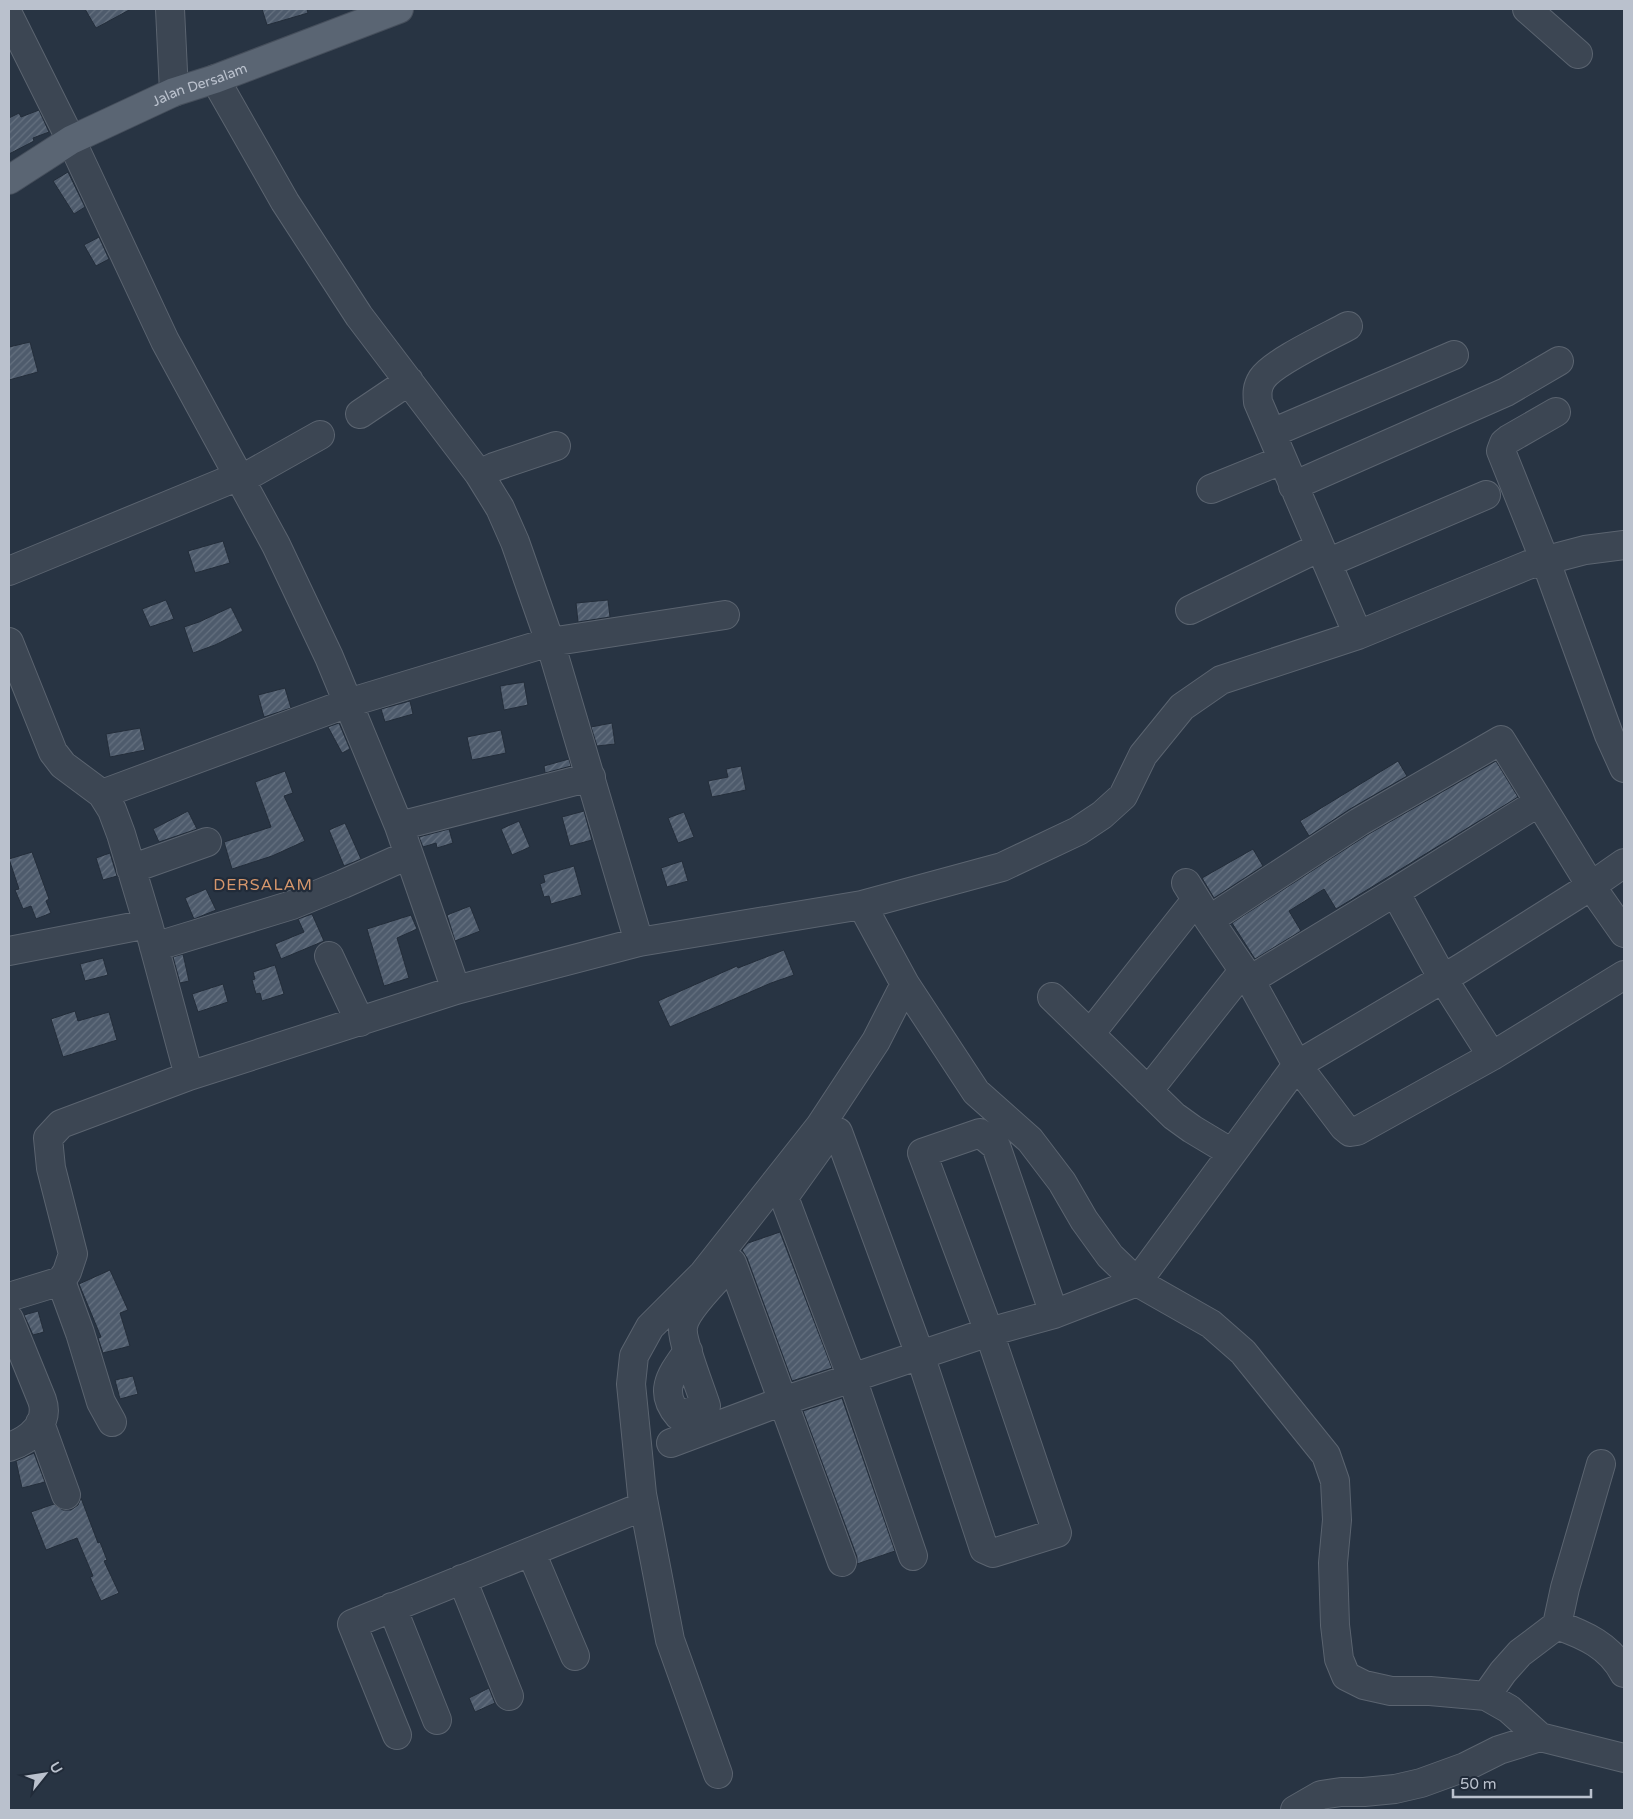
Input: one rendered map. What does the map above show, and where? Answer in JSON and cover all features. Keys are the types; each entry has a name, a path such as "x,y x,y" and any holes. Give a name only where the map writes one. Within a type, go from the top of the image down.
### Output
{"main road":[{"name":"Jalan Dersalam","path":"9,180 71,140 174,92 215,80 399,9"}],"street":[{"path":"170,9 174,92"},
{"path":"1527,9 1578,54"},
{"path":"9,16 71,140 165,341 276,545 329,657 399,826 456,990"},
{"path":"215,80 285,202 359,316 479,474 500,508 515,542 550,642 639,942"},
{"path":"1348,326 1283,361 1263,378 1257,388 1258,402 1358,635"},
{"path":"1272,433 1454,356"},
{"path":"1293,486 1506,392 1559,360"},
{"path":"360,414 409,382"},
{"path":"1556,412 1509,439 1504,443 1501,451 1547,565 1609,735 1624,768"},
{"path":"9,571 239,478 320,435"},
{"path":"479,474 556,446"},
{"path":"1211,489 1282,460"},
{"path":"1190,610 1324,555 1486,495"},
{"path":"9,1297 61,1281 67,1272 74,1254 51,1168 48,1138 61,1124 189,1076 456,990 639,942 862,905 1002,867 1078,831 1102,815 1123,796 1143,754 1182,707 1221,680 1358,635 1528,565 1547,565 1585,550 1624,545"},
{"path":"102,794 348,703 550,642 726,614"},
{"path":"9,642 53,752 63,765 102,794 115,818 151,935 189,1076"},
{"path":"1090,1034 1197,901 1360,822 1501,740 1591,886 1624,933"},
{"path":"399,826 590,776"},
{"path":"1148,1091 1246,975 1395,892 1539,802"},
{"path":"131,869 207,842"},
{"path":"9,951 151,935 292,905 408,855"},
{"path":"671,1443 783,1401 990,1332 1054,1314 1137,1282 1297,1065 1443,979 1591,886 1624,863"},
{"path":"1395,892 1443,979 1492,1056"},
{"path":"1197,901 1246,975 1297,1065 1344,1128 1350,1132 1357,1131 1492,1056 1624,975"},
{"path":"862,905 905,984 976,1092 1030,1140 1062,1182 1084,1220 1110,1256 1137,1282 1211,1324 1243,1352 1326,1456 1335,1481 1337,1520 1333,1562 1335,1626 1339,1659 1346,1676 1364,1685 1390,1691 1430,1690 1486,1696 1509,1709 1540,1736 1624,1758"},
{"path":"329,956 360,1022"},
{"path":"718,1774 670,1640 644,1506 631,1384 634,1356 650,1327 703,1274 820,1126 876,1041 905,984"},
{"path":"1052,997 1174,1116 1232,1153"},
{"path":"688,1351 682,1328 686,1317 784,1197 824,1141 832,1133 838,1132 920,1355 984,1549 993,1553 1057,1533 990,1332 922,1153 980,1133 996,1146 1054,1314"},
{"path":"784,1197 852,1378 912,1556"},
{"path":"732,1263 842,1562"},
{"path":"61,1281 101,1402 112,1422"},
{"path":"9,1319 45,1410 40,1424 32,1436 9,1447"},
{"path":"40,1424 66,1495"},
{"path":"1486,1696 1503,1672 1520,1654 1558,1625 1566,1588 1601,1464"},
{"path":"398,1735 352,1624 644,1506"},
{"path":"531,1552 575,1656"},
{"path":"462,1579 510,1696"},
{"path":"392,1607 437,1720"},
{"path":"1558,1625 1579,1633 1600,1645 1617,1660 1624,1673"},
{"path":"1295,1810 1321,1795 1395,1789 1421,1783 1465,1767 1499,1750 1540,1736"}],"building":[{"path":"85,9 131,9 96,28"},
{"path":"262,9 307,9 308,13 267,25"},
{"path":"39,110 49,132 33,138 34,141 9,154 9,118 19,113 21,117"},
{"path":"68,172 85,207 74,214 53,181"},
{"path":"99,237 109,259 96,266 84,245"},
{"path":"30,342 38,372 9,380 9,347"},
{"path":"223,541 230,563 195,573 188,551"},
{"path":"166,600 174,619 150,627 142,609"},
{"path":"608,600 610,617 578,622 576,603"},
{"path":"231,607 243,631 215,645 193,653 184,627"},
{"path":"524,682 528,705 504,710 500,686"},
{"path":"285,688 291,708 264,717 258,695"},
{"path":"410,701 413,714 385,722 381,709"},
{"path":"339,723 350,749 342,753 328,727"},
{"path":"612,723 615,744 597,746 591,727"},
{"path":"140,728 145,750 110,757 106,734"},
{"path":"501,730 506,753 472,760 467,737"},
{"path":"569,759 571,766 545,773 544,766"},
{"path":"1398,761 1407,776 1350,809 1309,836 1300,821"},
{"path":"1496,761 1518,797 1336,909 1324,889 1289,911 1301,931 1255,959 1232,923 1367,835"},
{"path":"741,766 746,790 712,797 708,781 728,777 726,769"},
{"path":"285,771 293,793 284,796 305,841 272,856 232,869 224,842 271,827 255,782"},
{"path":"188,811 197,829 159,842 153,829"},
{"path":"584,811 592,840 570,846 562,817"},
{"path":"684,812 694,837 678,843 668,818"},
{"path":"519,821 530,847 512,855 501,829"},
{"path":"345,823 361,859 344,866 329,830"},
{"path":"449,829 453,843 437,848 436,843 423,847 419,837"},
{"path":"1253,849 1263,866 1214,898 1202,878"},
{"path":"32,852 49,899 46,901 51,913 36,919 31,906 23,909 15,890 19,889 9,859"},
{"path":"110,853 117,876 103,880 96,858"},
{"path":"682,861 688,881 667,887 661,868"},
{"path":"574,866 582,895 551,904 549,896 544,897 540,884 545,882 543,875"},
{"path":"206,889 216,910 194,919 185,898"},
{"path":"470,906 480,931 455,941 447,915"},
{"path":"312,914 324,941 281,959 275,944 304,932 298,919"},
{"path":"411,915 417,929 397,938 409,978 384,986 367,929"},
{"path":"784,950 794,975 771,983 670,1027 658,1001 737,966 738,968"},
{"path":"183,954 189,981 180,983 173,957"},
{"path":"103,958 108,975 85,981 80,964"},
{"path":"275,965 284,994 262,1001 260,993 256,994 252,980 255,979 253,972"},
{"path":"223,984 228,1002 198,1012 192,994"},
{"path":"75,1011 78,1021 109,1012 117,1040 63,1057 51,1019"},
{"path":"780,1232 832,1368 792,1381 747,1258 742,1250 748,1243"},
{"path":"110,1270 128,1310 120,1313 130,1346 103,1353 98,1338 101,1337 79,1284"},
{"path":"38,1311 44,1332 33,1335 24,1315"},
{"path":"133,1376 138,1394 120,1399 115,1380"},
{"path":"842,1398 895,1551 857,1564 857,1557 803,1411"},
{"path":"34,1453 45,1482 22,1488 16,1461"},
{"path":"81,1498 98,1543 100,1542 107,1560 104,1561 119,1593 101,1601 90,1577 93,1576 77,1538 46,1550 31,1512 54,1504 63,1510 71,1510 78,1505"},
{"path":"489,1688 495,1703 475,1712 469,1698"}],"district":[{"name":"DERSALAM","path":"263,885"}]}
